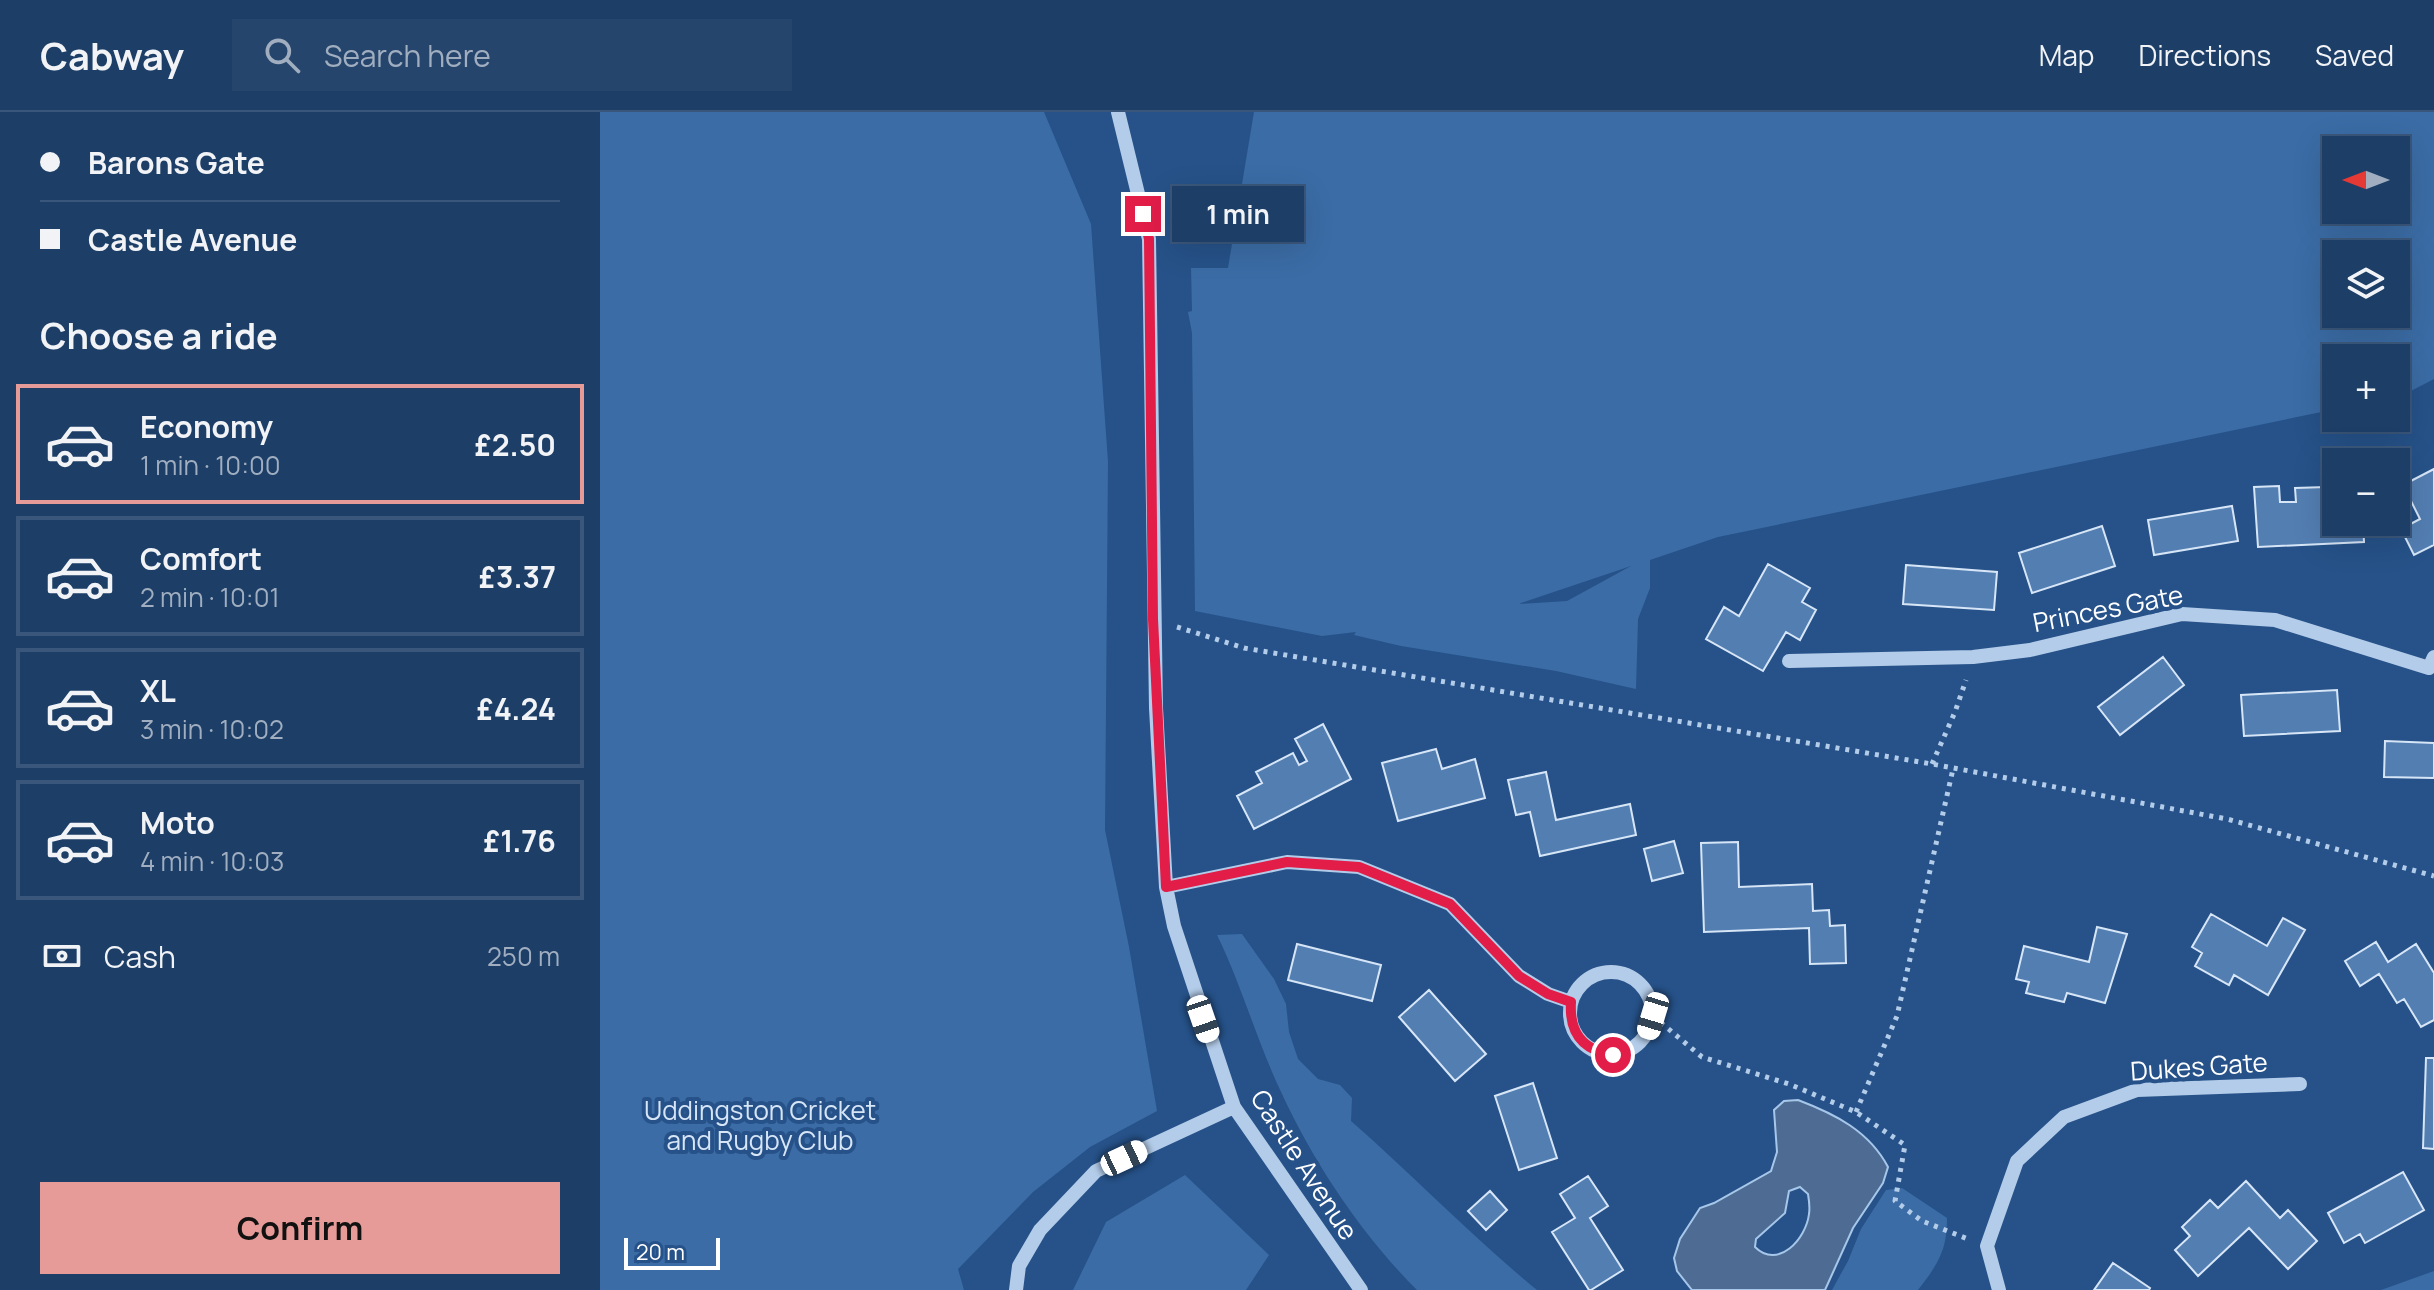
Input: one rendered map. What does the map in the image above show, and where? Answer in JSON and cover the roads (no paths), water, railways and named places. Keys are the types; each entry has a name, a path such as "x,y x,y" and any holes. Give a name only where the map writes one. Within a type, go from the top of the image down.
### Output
{"street":[{"name":"Castle Avenue","path":"1118,112 1149,239 1153,619 1166,887 1174,926 1234,1107 1361,1290"},
{"name":"Princes Gate","path":"1789,661 1973,657 2030,650 2182,614 2275,620 2432,665"},
{"path":"1166,887 1287,862 1359,867 1450,904 1519,976 1548,994 1571,1002"},
{"path":"1622,973 1645,988 1653,1016 1648,1032 1639,1044 1627,1052 1613,1055 1598,1053 1582,1042 1573,1030 1571,1002 1582,983 1594,975 1622,973"},
{"name":"Dukes Gate","path":"1999,1290 1987,1246 2017,1161 2064,1117 2137,1090 2300,1084"},
{"path":"1016,1290 1019,1266 1040,1230 1096,1171 1234,1107"}],"park label":[{"name":"Uddingston Cricket and Rugby Club","path":"760,1126"}]}
